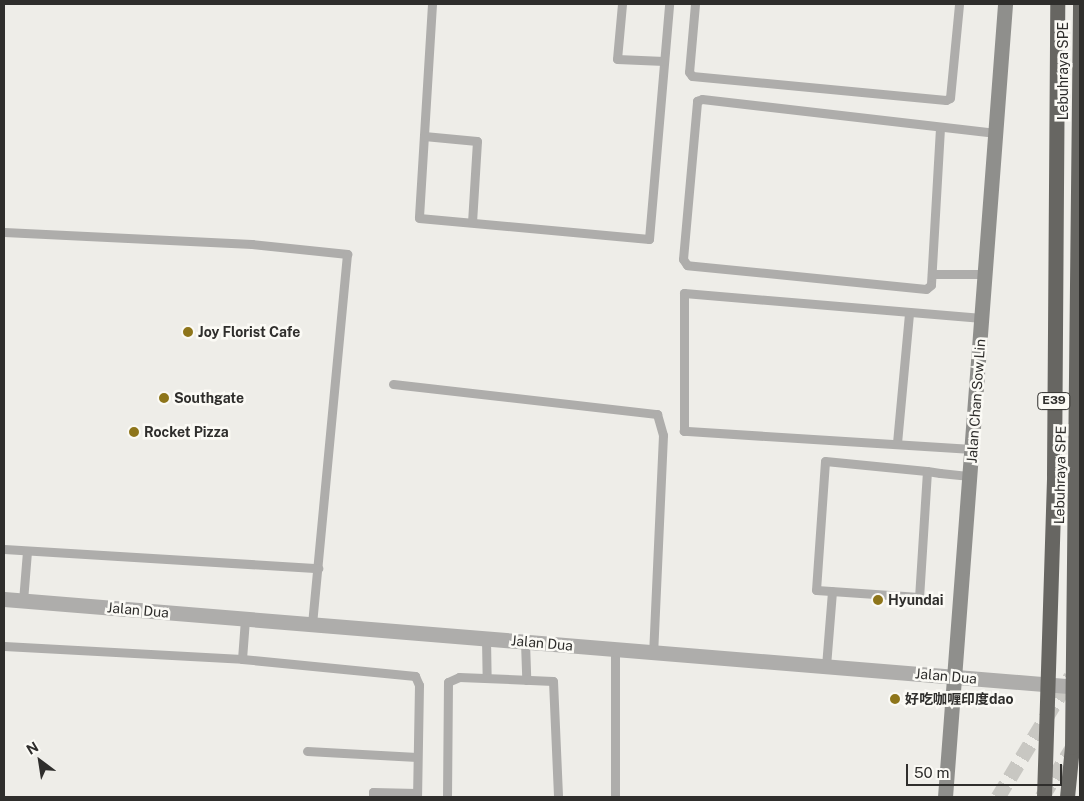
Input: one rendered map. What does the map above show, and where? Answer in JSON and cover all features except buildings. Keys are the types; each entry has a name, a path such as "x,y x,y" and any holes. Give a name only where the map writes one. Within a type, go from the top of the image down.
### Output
{"highway":[{"name":"Lebuhraya SPE","path":"1044,797 1054,475 1057,4"},
{"name":"Lebuhraya SPE","path":"1067,797 1072,747 1074,660 1080,4"}],"street":[{"name":"Jalan Chan Sow Lin","path":"945,797 956,677 1005,4"},
{"name":"Jalan Dua","path":"4,599 1080,687"}],"lane":[{"path":"432,4 419,218 649,239 669,4"},
{"path":"622,4 618,59 664,61"},
{"path":"695,4 689,72 692,76 946,100 950,98 959,4"},
{"path":"940,128 932,285 926,289 687,265 683,259 697,101 702,99 996,133"},
{"path":"424,136 477,141 472,222"},
{"path":"4,232 252,244 347,254 312,624"},
{"path":"932,274 985,274"},
{"path":"972,449 684,431 684,293 982,318"},
{"path":"897,443 909,313"},
{"path":"393,384 657,414 663,435 653,652"},
{"path":"927,471 919,596 816,590 825,461 927,471 970,476"},
{"path":"4,549 318,568"},
{"path":"23,601 27,550"},
{"path":"826,666 832,591"},
{"path":"242,659 245,619"},
{"path":"486,639 487,678"},
{"path":"526,642 526,680"},
{"path":"4,646 242,659 415,676 418,685 417,795 373,792 373,797"},
{"path":"615,649 615,797"},
{"path":"447,797 448,682 459,677 526,680 554,684 558,797"},
{"path":"307,751 418,757"}],"tunnel":[{"path":"998,797 1071,676"},
{"path":"1042,797 1080,735"}],"place":[{"name":"Joy Florist Cafe","path":"188,332"},
{"name":"Southgate","path":"164,398"},
{"name":"Rocket Pizza","path":"134,432"},
{"name":"Hyundai","path":"878,600"},
{"name":"好吃咖喱印度dao","path":"895,699"}]}
